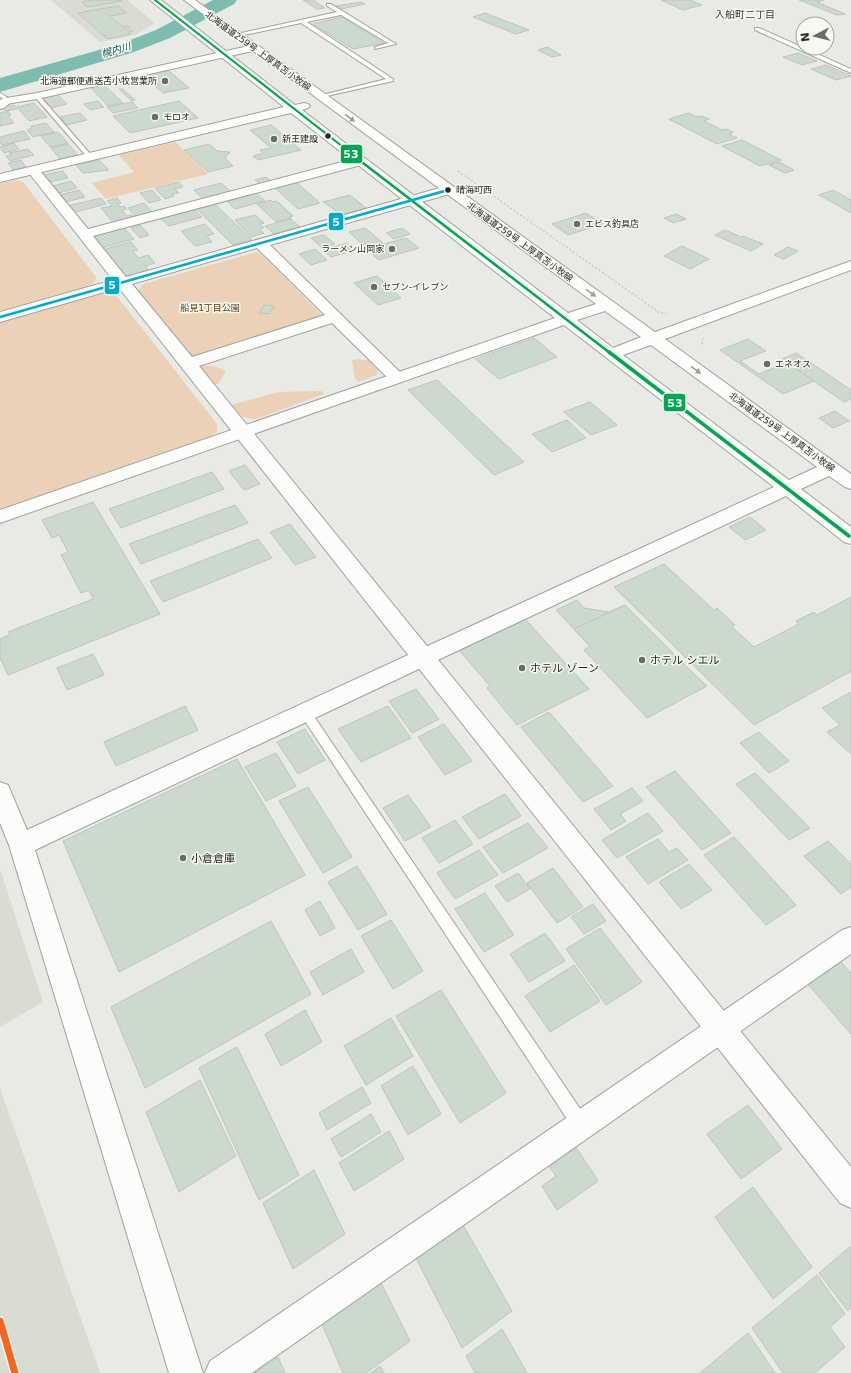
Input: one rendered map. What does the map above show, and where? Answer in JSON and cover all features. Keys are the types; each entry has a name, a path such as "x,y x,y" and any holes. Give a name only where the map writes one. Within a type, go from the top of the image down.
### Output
{"street":[{"name":"北海道道259号 上厚真苫小牧線","path":"155,0 411,201 851,537"},
{"name":"北海道道259号 上厚真苫小牧線","path":"192,2 235,35 851,482"},
{"path":"4,100 37,96 253,48"},
{"path":"0,178 294,108 323,99"},
{"path":"84,234 361,161"},
{"path":"32,170 851,1192"},
{"path":"0,317 448,190"},
{"path":"260,244 397,378"},
{"path":"611,354 851,265"},
{"path":"0,517 607,305"},
{"path":"188,364 335,317"},
{"path":"21,845 831,468"},
{"path":"0,792 21,845 186,1373"},
{"path":"222,1373 851,938"}],"lane":[{"path":"329,5 393,44 377,48"},
{"path":"235,35 342,13"},
{"path":"302,21 391,80 323,99"},
{"path":"757,29 851,71"},
{"path":"37,96 90,157"},
{"path":"305,712 582,1125"}],"path":[{"path":"455,170 660,314 667,313 703,339 702,344"}],"shaded area":[{"path":"51,0 127,0 155,23 135,35 100,42"},
{"path":"0,869 43,1002 0,1027"},
{"path":"0,1088 100,1373 0,1373"}],"green space":[{"path":"175,142 208,174 106,199 92,183 134,172 119,155"},
{"path":"17,180 23,182 96,277 95,282 89,286 0,311 0,183"},
{"name":"船見1丁目公園","path":"257,252 261,254 323,316 192,358 138,292 143,284"},
{"path":"102,293 115,294 217,424 217,432 210,437 0,510 0,322"},
{"path":"358,359 369,361 378,370 377,375 359,382 355,379 352,360"},
{"path":"201,366 221,368 226,371 218,384 213,384 200,370"},
{"path":"322,391 324,394 256,419 242,416 231,407 234,404 279,392"}],"building":[{"path":"93,0 122,1 87,7 82,2"},
{"path":"303,0 313,0 325,8 317,9"},
{"path":"661,0 690,0 702,5 683,10"},
{"path":"799,0 824,0 817,2 845,14 837,15"},
{"path":"361,2 365,4 341,9 336,6"},
{"path":"118,6 127,13 110,16 123,27 128,26 133,31 128,32 131,34 108,39 78,13"},
{"path":"485,13 529,30 516,34 473,17"},
{"path":"342,17 384,43 353,49 313,24"},
{"path":"547,47 561,55 552,57 538,50"},
{"path":"795,54 795,56 805,56 817,61 802,65 783,57"},
{"path":"826,65 851,76 836,80 811,69"},
{"name":"北海道郵便逓送苫小牧営業所","path":"168,70 189,88 163,93 142,75"},
{"path":"103,84 123,103 108,106 90,87"},
{"path":"119,89 123,89 135,100 132,101"},
{"path":"57,94 67,104 51,108 42,98"},
{"path":"98,101 104,107 90,110 84,104"},
{"name":"モロオ","path":"179,101 198,118 130,133 113,116"},
{"path":"132,102 138,108 113,113 107,107"},
{"path":"34,103 47,117 29,121 17,107"},
{"path":"14,105 17,109 5,111 2,107"},
{"path":"8,111 11,115 8,116 14,123 0,126 0,113"},
{"path":"80,113 87,120 67,125 60,117"},
{"path":"689,113 697,117 702,116 709,119 704,121 722,130 727,129 733,132 729,134 737,138 717,144 669,119"},
{"path":"46,123 54,132 33,137 27,130 32,128 31,126"},
{"name":"新王建設","path":"271,125 301,150 258,160 253,156 263,153 260,150 271,148 250,130"},
{"path":"24,131 30,139 2,145 0,142 0,137"},
{"path":"58,132 68,143 50,147 41,136"},
{"path":"742,140 781,160 760,166 722,146"},
{"path":"14,143 19,149 4,153 0,147"},
{"path":"68,144 78,155 60,159 51,148"},
{"path":"209,144 217,151 230,152 225,158 233,166 208,172 184,150"},
{"path":"28,149 34,155 10,161 6,156 11,155 9,153"},
{"path":"21,160 26,167 13,170 8,163"},
{"path":"99,160 109,170 83,173 76,165"},
{"path":"779,162 794,170 785,173 769,165"},
{"path":"63,171 68,178 50,182 44,175"},
{"path":"266,177 271,181 260,184 255,180"},
{"path":"71,181 77,188 59,193 53,186"},
{"path":"295,181 320,203 298,209 274,187"},
{"path":"179,182 183,187 175,189 179,193 172,194 174,196 165,199 155,188"},
{"path":"221,183 231,192 203,199 194,190"},
{"path":"79,190 85,197 66,202 60,195"},
{"path":"152,190 161,200 149,203 140,193"},
{"path":"833,190 851,200 851,213 819,195"},
{"path":"256,193 265,201 235,209 227,201"},
{"path":"350,195 366,208 342,215 323,202"},
{"path":"101,198 106,204 72,213 66,206"},
{"path":"117,198 121,203 117,204 120,207 124,206 127,209 122,210 127,216 132,215 135,219 114,224 101,208 112,206 107,201"},
{"path":"271,200 273,202 277,201 293,216 289,217 291,218 276,222 257,204"},
{"path":"144,203 153,213 137,218 128,208"},
{"path":"215,204 252,240 233,245 197,209"},
{"path":"194,209 202,217 169,226 160,218"},
{"name":"エビス釣具店","path":"586,213 603,224 568,235 552,224"},
{"path":"677,214 686,219 673,223 664,218"},
{"path":"255,215 264,223 260,224 264,228 260,229 264,233 251,237 235,220"},
{"path":"291,219 300,227 274,234 265,226"},
{"path":"205,224 214,234 207,236 212,242 195,246 181,231"},
{"path":"140,225 149,235 140,238 131,228"},
{"path":"124,228 134,239 102,248 92,236"},
{"path":"365,228 383,243 366,248 349,232"},
{"path":"402,228 410,234 394,239 386,233"},
{"path":"725,230 763,244 751,251 715,235"},
{"path":"324,235 335,244 322,248 311,238"},
{"name":"ラーメン山岡家","path":"406,238 419,248 379,260 366,249"},
{"path":"131,242 138,250 133,251 138,258 148,255 155,263 145,266 149,270 124,277 102,250"},
{"path":"347,243 355,250 331,257 323,250"},
{"path":"682,246 709,259 690,269 664,256"},
{"path":"788,247 798,251 784,259 774,255"},
{"path":"315,249 327,260 311,265 299,254"},
{"name":"セブン-イレブン","path":"377,276 401,298 378,305 354,283"},
{"path":"264,305 274,306 269,314 259,313"},
{"path":"534,338 557,357 499,379 475,359"},
{"path":"748,339 766,351 740,361 759,374 787,362 814,381 783,394 720,350"},
{"path":"796,353 851,390 851,399 844,402 782,359"},
{"path":"437,380 524,462 494,475 408,390"},
{"path":"590,402 617,425 591,435 564,412"},
{"path":"835,411 849,421 833,428 819,418"},
{"path":"567,420 586,438 552,452 532,434"},
{"path":"245,465 260,484 244,490 229,471"},
{"path":"212,472 224,489 121,528 109,509"},
{"path":"93,502 160,614 8,675 0,658 0,639 11,634 8,632 93,599 89,590 81,593 61,555 68,552 59,535 52,538 42,520"},
{"path":"235,505 248,523 141,564 129,544"},
{"path":"750,517 766,530 745,540 729,527"},
{"path":"290,524 316,557 295,565 270,532"},
{"path":"258,539 272,558 163,602 150,581"},
{"path":"664,564 714,610 717,608 735,625 732,627 754,647 799,624 796,621 814,612 817,615 851,597 851,671 754,725 614,587"},
{"name":"ホテル シエル","path":"577,600 584,608 609,612 625,605 695,675 672,687 668,683 662,686 658,682 635,694 556,610"},
{"name":"ホテル シエル","path":"625,605 707,686 647,718 584,650 590,646 574,629"},
{"name":"ホテル ゾーン","path":"525,619 589,689 517,725 487,688 490,686 459,650"},
{"path":"93,654 104,675 67,690 57,668"},
{"path":"416,689 439,719 412,733 389,701"},
{"path":"851,692 851,754 827,732 840,725 822,708"},
{"path":"185,706 198,730 116,766 104,742"},
{"path":"388,706 411,738 361,762 338,729"},
{"path":"549,712 613,786 583,802 521,727"},
{"path":"444,724 472,761 445,775 418,737"},
{"path":"305,729 325,760 298,774 277,742"},
{"path":"759,732 789,761 769,773 740,743"},
{"path":"276,753 296,786 266,801 245,767"},
{"name":"小倉倉庫","path":"237,759 305,875 119,972 63,841"},
{"path":"675,771 731,833 702,850 646,787"},
{"path":"755,773 810,828 789,840 736,784"},
{"path":"308,787 352,857 323,873 279,801"},
{"path":"632,788 643,801 620,814 626,821 611,830 594,809"},
{"path":"505,794 521,816 479,839 462,817"},
{"path":"408,795 431,827 405,841 383,808"},
{"path":"648,813 663,831 617,858 602,840"},
{"path":"455,820 473,844 439,863 422,838"},
{"path":"528,823 548,848 503,873 483,847"},
{"path":"734,837 796,905 766,925 704,855"},
{"path":"658,839 669,852 677,848 688,860 648,884 626,857"},
{"path":"828,841 851,864 851,887 841,894 804,856"},
{"path":"479,850 498,875 455,899 437,873"},
{"path":"689,864 712,890 681,909 659,882"},
{"path":"357,866 387,914 358,930 328,882"},
{"path":"553,868 583,907 557,923 527,883"},
{"path":"518,873 530,889 507,902 495,886"},
{"path":"485,893 514,935 484,952 455,909"},
{"path":"320,901 335,928 320,936 305,910"},
{"path":"593,904 606,921 584,934 571,917"},
{"path":"391,920 423,971 393,989 361,936"},
{"path":"271,921 311,994 145,1088 111,1007"},
{"path":"600,928 642,982 606,1005 566,949"},
{"path":"545,933 565,961 529,982 510,954"},
{"path":"351,949 364,972 323,995 310,972"},
{"path":"840,961 851,973 851,1034 807,983"},
{"path":"574,965 600,1001 550,1032 525,996"},
{"path":"441,990 506,1093 460,1123 396,1016"},
{"path":"305,1010 322,1042 281,1066 265,1034"},
{"path":"391,1018 413,1056 366,1085 344,1046"},
{"path":"237,1047 299,1175 259,1200 199,1068"},
{"path":"413,1066 441,1114 408,1135 381,1086"},
{"path":"200,1080 236,1156 179,1192 146,1112"},
{"path":"362,1087 371,1103 327,1130 319,1113"},
{"path":"748,1105 782,1149 741,1179 707,1134"},
{"path":"371,1114 381,1132 341,1157 331,1139"},
{"path":"389,1131 404,1159 354,1191 339,1163"},
{"path":"576,1147 598,1181 557,1210 542,1186 556,1176 549,1166"},
{"path":"314,1170 345,1234 293,1269 263,1203"},
{"path":"753,1187 812,1267 773,1299 715,1217"},
{"path":"463,1225 512,1311 462,1348 416,1258"},
{"path":"851,1246 851,1308 848,1311 819,1273"},
{"path":"817,1275 845,1314 830,1327 845,1347 815,1373 783,1373 752,1328"},
{"path":"381,1283 410,1341 366,1373 343,1373 322,1324"},
{"path":"502,1329 527,1373 475,1373 466,1356"},
{"path":"748,1333 775,1373 700,1373"},
{"path":"278,1357 285,1373 255,1373"},
{"path":"380,1366 384,1373 371,1373"}],"waterway":[{"name":"幌内川","path":"0,85 127,48 163,34 227,0"}],"transit line":[{"name":"53","path":"155,0 411,201 849,536"},
{"name":"5","path":"0,317 448,190"},
{"path":"0,1321 15,1373"}],"place":[{"name":"北海道郵便逓送苫小牧営業所","path":"165,81"},
{"name":"モロオ","path":"155,117"},
{"name":"新王建設","path":"274,139"},
{"name":"晴海町西","path":"448,190"},
{"name":"エビス釣具店","path":"577,224"},
{"name":"ラーメン山岡家","path":"392,249"},
{"name":"セブン-イレブン","path":"374,287"},
{"name":"エネオス","path":"767,364"},
{"name":"ホテル シエル","path":"642,660"},
{"name":"ホテル ゾーン","path":"522,668"},
{"name":"小倉倉庫","path":"183,858"}],"district":[{"name":"入船町二丁目","path":"745,14"}]}
